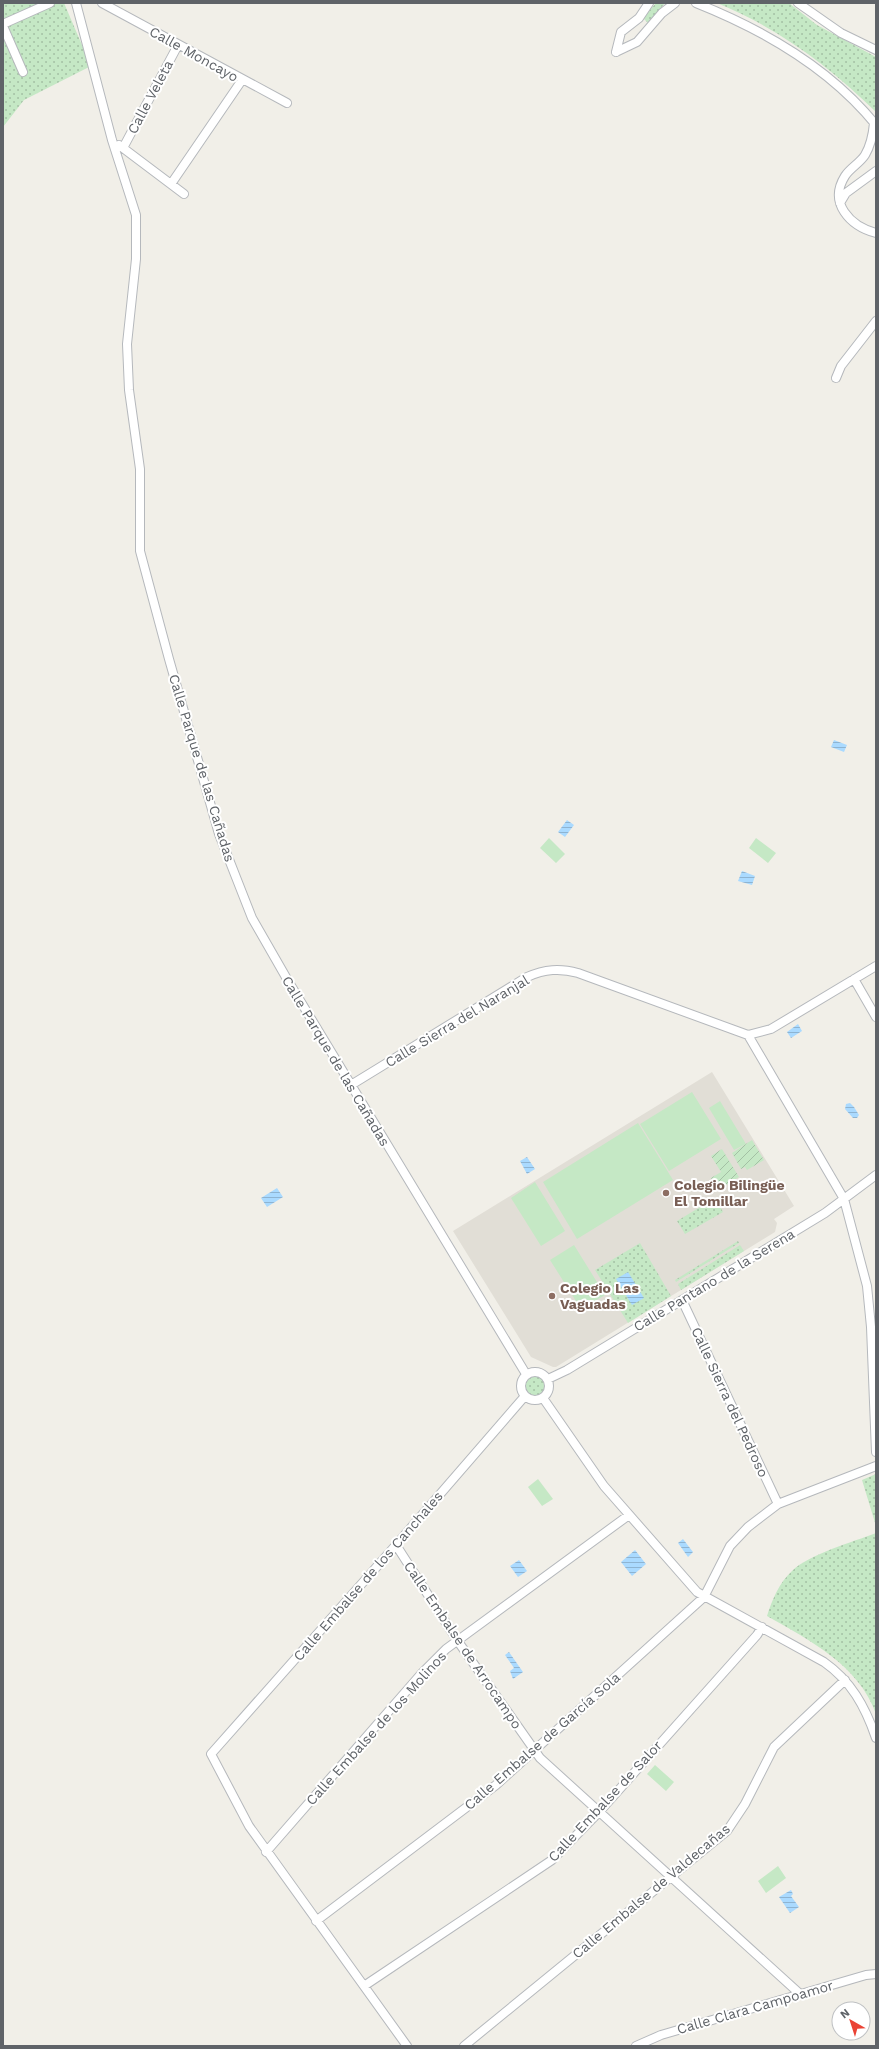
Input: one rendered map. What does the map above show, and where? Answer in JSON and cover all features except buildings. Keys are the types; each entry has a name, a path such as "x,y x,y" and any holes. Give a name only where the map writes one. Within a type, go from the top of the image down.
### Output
{"street":[{"path":"23,72 3,25 50,3"},
{"name":"Calle Parque de las Cañadas","path":"76,3 112,140 136,215 136,259 126,344 129,390 140,469 140,552 219,834 252,918 286,980 526,1374"},
{"name":"Calle Moncayo","path":"102,3 178,46 287,103"},
{"path":"649,3 639,18 621,32 616,52 637,42 662,14 675,3"},
{"path":"696,3 735,18 779,41 836,84 854,100 875,124 872,138 864,156 846,174 840,184 840,202 844,214 854,224 863,230 876,233"},
{"path":"798,3 842,33 876,50"},
{"name":"Calle Veleta","path":"123,148 178,46"},
{"path":"171,184 242,80"},
{"path":"112,140 184,194"},
{"path":"840,202 846,193 876,171"},
{"path":"836,378 841,366 876,321"},
{"path":"876,966 771,1029 748,1035 844,1199 867,1286 871,1327 876,1452"},
{"name":"Calle Sierra del Naranjal","path":"351,1085 527,977 548,970 564,970 578,973 748,1035"},
{"path":"854,979 876,1017"},
{"name":"Calle Pantano de la Serena","path":"548,1379 567,1370 825,1213 876,1175"},
{"name":"Calle Sierra del Pedroso","path":"682,1300 778,1504"},
{"path":"531,1372 541,1373 548,1379 549,1388 542,1398 533,1400 525,1396 520,1385 526,1374 531,1372"},
{"name":"Calle Embalse de los Canchales","path":"266,1852 237,1807 211,1754 396,1545 525,1396"},
{"path":"542,1398 604,1486 697,1592 824,1662 845,1680 862,1702 876,1738"},
{"path":"704,1597 730,1546 748,1527 778,1504 876,1466"},
{"name":"Calle Embalse de los Molinos","path":"266,1852 422,1673 457,1640 629,1515"},
{"name":"Calle Embalse de Arrocampo","path":"396,1545 457,1640 534,1750 548,1765 800,1994"},
{"name":"Calle Embalse de García Sola","path":"316,1921 496,1785 704,1597"},
{"name":"Calle Embalse de Salor","path":"364,1986 552,1860 600,1811 757,1635 762,1627"},
{"name":"Calle Embalse de Valdecañas","path":"464,2046 727,1830 745,1804 774,1747 845,1680"},
{"path":"266,1852 407,2046"},
{"name":"Calle Clara Campoamor","path":"636,2046 661,2035 866,1975 876,1974"}],"shaded area":[{"name":"Colegio Bilingüe El Tomillar","path":"712,1072 794,1206 774,1219 777,1223 775,1232 556,1367 531,1357 453,1231"}],"green space":[{"path":"3,3 64,3 91,66 24,100 3,127"},
{"path":"656,3 665,3 648,23 643,18"},
{"path":"717,3 789,3 817,25 876,57 876,112 840,79 782,36"},
{"path":"549,838 565,854 556,863 540,848"},
{"path":"756,838 776,853 768,863 749,848"},
{"path":"692,1092 721,1139 669,1171 640,1124"},
{"path":"720,1101 746,1144 734,1150 709,1108"},
{"path":"638,1123 673,1180 577,1239 543,1182"},
{"path":"752,1140 764,1160 747,1170 745,1167 741,1169 732,1153"},
{"path":"722,1149 739,1177 718,1190 711,1178 721,1172 711,1156"},
{"path":"535,1182 565,1231 541,1246 511,1198"},
{"path":"715,1198 723,1212 685,1234 677,1221"},
{"path":"738,1241 739,1243 676,1282 675,1280"},
{"path":"640,1243 671,1296 628,1323 595,1270"},
{"path":"574,1245 605,1295 581,1309 550,1260"},
{"path":"740,1245 744,1251 681,1290 678,1284"},
{"path":"535,1375 539,1376 545,1382 545,1390 539,1396 535,1397 531,1396 525,1390 524,1386 525,1382 531,1376"},
{"path":"876,1474 876,1526 862,1480"},
{"path":"538,1479 553,1499 542,1506 528,1487"},
{"path":"876,1533 876,1714 858,1681 845,1668 815,1645 767,1616 780,1586 792,1571 809,1559 820,1554"},
{"path":"655,1765 674,1782 666,1791 647,1774"},
{"path":"778,1866 786,1878 766,1893 758,1881"}],"water":[{"path":"834,740 847,745 844,752 831,747"},
{"path":"567,820 574,825 565,837 558,832"},
{"path":"742,871 755,876 752,885 738,881"},
{"path":"798,1024 802,1031 791,1038 787,1032"},
{"path":"850,1103 859,1115 857,1118 853,1118 845,1109 846,1104"},
{"path":"527,1157 535,1169 527,1174 520,1161"},
{"path":"277,1188 283,1197 267,1207 261,1198"},
{"path":"628,1272 644,1298 632,1305 616,1279"},
{"path":"683,1539 693,1552 688,1557 678,1543"},
{"path":"635,1550 646,1564 632,1576 621,1562"},
{"path":"519,1560 527,1571 518,1577 510,1566"},
{"path":"509,1652 523,1672 513,1679 510,1671 514,1668 505,1655"},
{"path":"791,1890 793,1894 791,1896 799,1907 790,1913 779,1897"}],"place":[{"name":"Colegio Bilingüe El Tomillar","path":"666,1193"},
{"name":"Colegio Las Vaguadas","path":"552,1296"}]}
